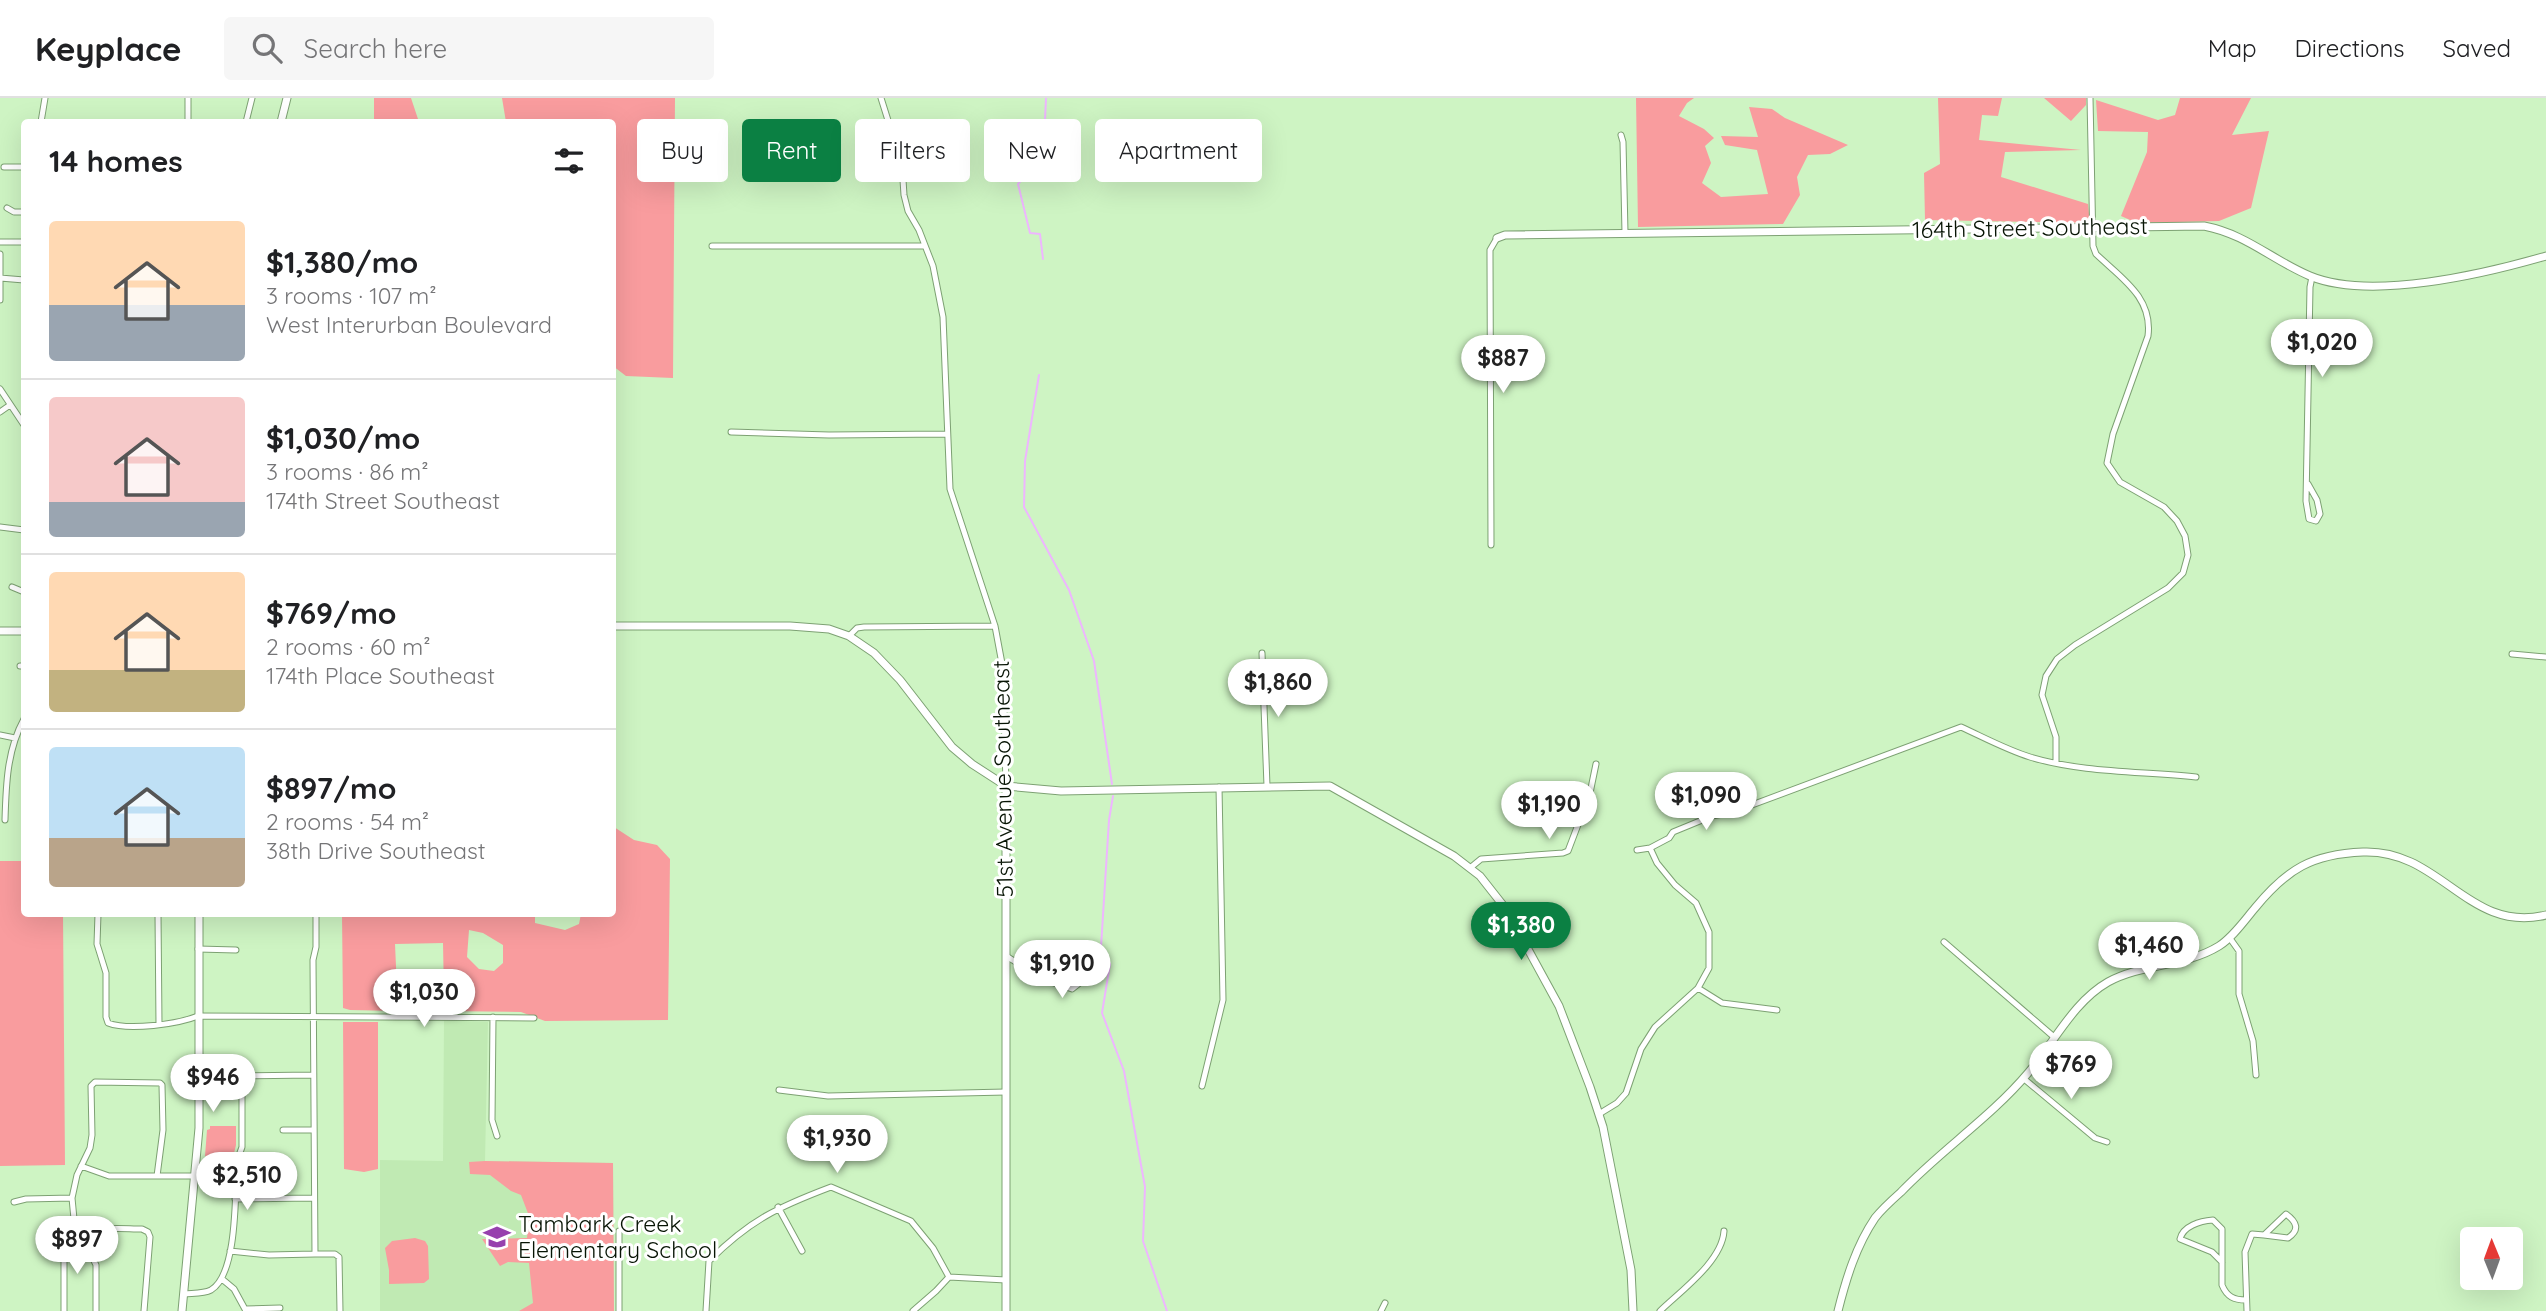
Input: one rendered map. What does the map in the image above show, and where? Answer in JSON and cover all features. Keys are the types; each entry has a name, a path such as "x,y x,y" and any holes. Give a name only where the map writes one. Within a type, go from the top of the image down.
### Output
{"street":[{"path":"42,119 45,98"},
{"path":"188,98 188,119"},
{"path":"247,119 252,98"},
{"path":"282,119 287,98"},
{"name":"51st Avenue Southeast","path":"881,98 902,165 908,211 919,230 933,266 943,317 950,489 995,626 1003,669 1006,786 1006,1311"},
{"path":"2056,763 2056,737 2042,695 2046,676 2057,659 2075,645 2168,588 2183,573 2188,555 2185,536 2177,521 2164,507 2120,482 2107,463 2113,434 2148,336 2150,320 2145,304 2135,291 2096,254 2093,246 2090,98"},
{"path":"1621,135 1625,233"},
{"path":"4,167 21,167"},
{"path":"7,208 21,212"},
{"name":"164th Street Southeast","path":"1497,238 1505,235 2204,226 2226,230 2312,277 2334,285 2361,286 2461,277 2546,256"},
{"path":"1491,545 1490,250 1497,238"},
{"path":"0,242 21,242"},
{"path":"712,246 924,246"},
{"path":"0,254 0,300"},
{"path":"2308,484 2319,506 2320,514 2316,521 2309,519 2306,514 2312,277"},
{"path":"0,278 21,280"},
{"path":"0,389 21,421"},
{"path":"0,412 10,405"},
{"path":"731,432 946,434"},
{"path":"0,527 21,530"},
{"path":"12,587 21,591"},
{"path":"616,626 813,626 849,636 889,667 952,747 1006,786 1042,791 1330,786 1443,848 1470,868 1506,908 1549,984 1574,1043 1599,1114 1630,1270 1633,1311"},
{"path":"849,636 857,628 864,627 995,626"},
{"path":"0,631 21,631"},
{"path":"1262,653 1267,786"},
{"path":"2512,654 2546,657"},
{"path":"5,820 6,780 15,738 21,725"},
{"path":"1637,850 1650,848 1669,838 1673,832 1712,816 1733,812 1961,727 2029,757 2056,763 2196,777"},
{"path":"0,735 15,738"},
{"path":"1470,868 1481,859 1568,851 1590,793 1596,764"},
{"path":"1202,1086 1223,1000 1219,787"},
{"path":"1599,1114 1617,1103 1626,1093 1641,1049 1656,1027 1698,988 1709,968 1709,932 1696,903 1675,885 1657,863 1650,848"},
{"path":"1838,1311 1847,1274 1876,1217 2023,1078 2088,998 2108,982 2137,971 2197,956 2219,946 2238,930 2272,887 2293,870 2331,856 2365,852 2392,855 2417,862 2484,909 2507,918 2531,919 2546,915"},
{"path":"98,917 97,944 106,973 106,1017 108,1023 116,1026 159,1024 198,1016 534,1018"},
{"path":"158,917 159,1024"},
{"path":"182,1311 199,1128 200,917"},
{"path":"315,1254 313,960 316,917"},
{"path":"2229,937 2239,951 2239,994 2253,1041 2256,1075"},
{"path":"1944,942 2054,1037"},
{"path":"198,949 236,950"},
{"path":"1006,956 1045,980 1072,989 1086,978 1089,955"},
{"path":"1698,988 1722,1003 1777,1010"},
{"path":"493,1017 492,1120 497,1136"},
{"path":"184,1294 209,1291 222,1279 228,1265 237,1161 242,1147 242,1081 245,1076 313,1075"},
{"path":"2023,1078 2095,1138 2107,1142"},
{"path":"96,1311 96,1265 74,1219 72,1198 93,1135 91,1086 94,1082 160,1083 163,1087 163,1129 158,1176"},
{"path":"779,1090 828,1096 1006,1093"},
{"path":"283,1130 313,1130"},
{"path":"81,1166 108,1176 194,1176"},
{"path":"706,1311 709,1261 732,1237 778,1207 831,1186 911,1221 933,1248 949,1277"},
{"path":"14,1202 26,1199 72,1198"},
{"path":"234,1199 314,1198"},
{"path":"778,1207 802,1251"},
{"path":"2247,1311 2245,1252 2252,1234 2288,1238 2295,1233 2297,1227 2294,1220 2286,1214 2264,1235"},
{"path":"2222,1262 2212,1252 2180,1239 2181,1233 2205,1220 2213,1220 2222,1228 2222,1262 2222,1285 2225,1293 2236,1300 2246,1300"},
{"path":"64,1311 66,1246 80,1234 106,1229 142,1228 148,1231 150,1237 144,1311"},
{"path":"619,1231 619,1311"},
{"path":"1660,1311 1714,1259 1723,1243 1724,1231"},
{"path":"230,1251 269,1255 335,1254 340,1257 340,1311"},
{"path":"949,1277 1006,1280"},
{"path":"913,1311 949,1277"},
{"path":"222,1279 234,1289 246,1310 280,1308"},
{"path":"1381,1311 1385,1303"}],"shaded area":[{"path":"374,98 411,98 418,119 374,119"},
{"path":"502,98 675,98 675,119 637,119 637,182 674,182 673,378 626,376 616,368 616,119 506,119"},
{"path":"1636,98 1694,98 1687,103 1679,116 1704,129 1714,138 1705,146 1711,163 1702,183 1721,197 1768,194 1757,150 1725,145 1721,136 1758,137 1749,107 1772,109 1785,118 1848,145 1830,154 1808,155 1797,177 1800,195 1783,224 1638,227"},
{"path":"1938,98 2002,98 1998,116 1982,115 1979,140 2081,150 2005,152 2001,177 2088,204 2090,223 1925,220 1924,173 1940,164"},
{"path":"2044,98 2086,98 2086,105 2071,121"},
{"path":"2180,98 2251,98 2232,135 2269,131 2251,208 2219,221 2137,223 2121,216 2147,152 2148,132 2098,131 2096,100 2158,120 2175,115"},
{"path":"616,828 634,840 657,845 670,859 668,1020 545,1021 521,1012 441,1011 444,996 443,943 395,944 398,1011 343,1008 342,917 535,917 535,923 565,930 579,924 580,917 616,917","holes":["469,930 483,933 503,945 503,963 494,971 479,969 467,957"]},
{"path":"0,861 21,861 21,917 63,917 65,1165 0,1166"},
{"name":"Tambark Creek Elementary School","path":"444,1020 488,1022 485,1161 613,1163 614,1311 380,1311 380,1160 443,1161"},
{"path":"343,1022 378,1022 378,1169 364,1172 344,1169"},
{"path":"210,1126 236,1126 236,1145 230,1170 203,1169 204,1162 210,1162 211,1157 205,1156 207,1130"},
{"path":"469,1162 613,1163 614,1311 519,1311 533,1303 529,1263 508,1262 500,1266 482,1239 527,1238 529,1216 521,1195 490,1175 470,1174"},
{"path":"415,1238 425,1241 428,1246 429,1279 424,1283 389,1284 385,1248 392,1241"}],"waterway":[{"path":"1043,259 1040,234 1030,233 1018,184 1036,164 1033,149 1044,142 1046,98"},
{"path":"1039,375 1025,461 1024,507 1069,590 1094,661 1112,784"},
{"path":"1113,796 1101,947 1110,964 1102,1013 1124,1071 1145,1187 1143,1241 1167,1311"}],"place":[{"name":"Tambark Creek Elementary School","path":"497,1237"}]}
